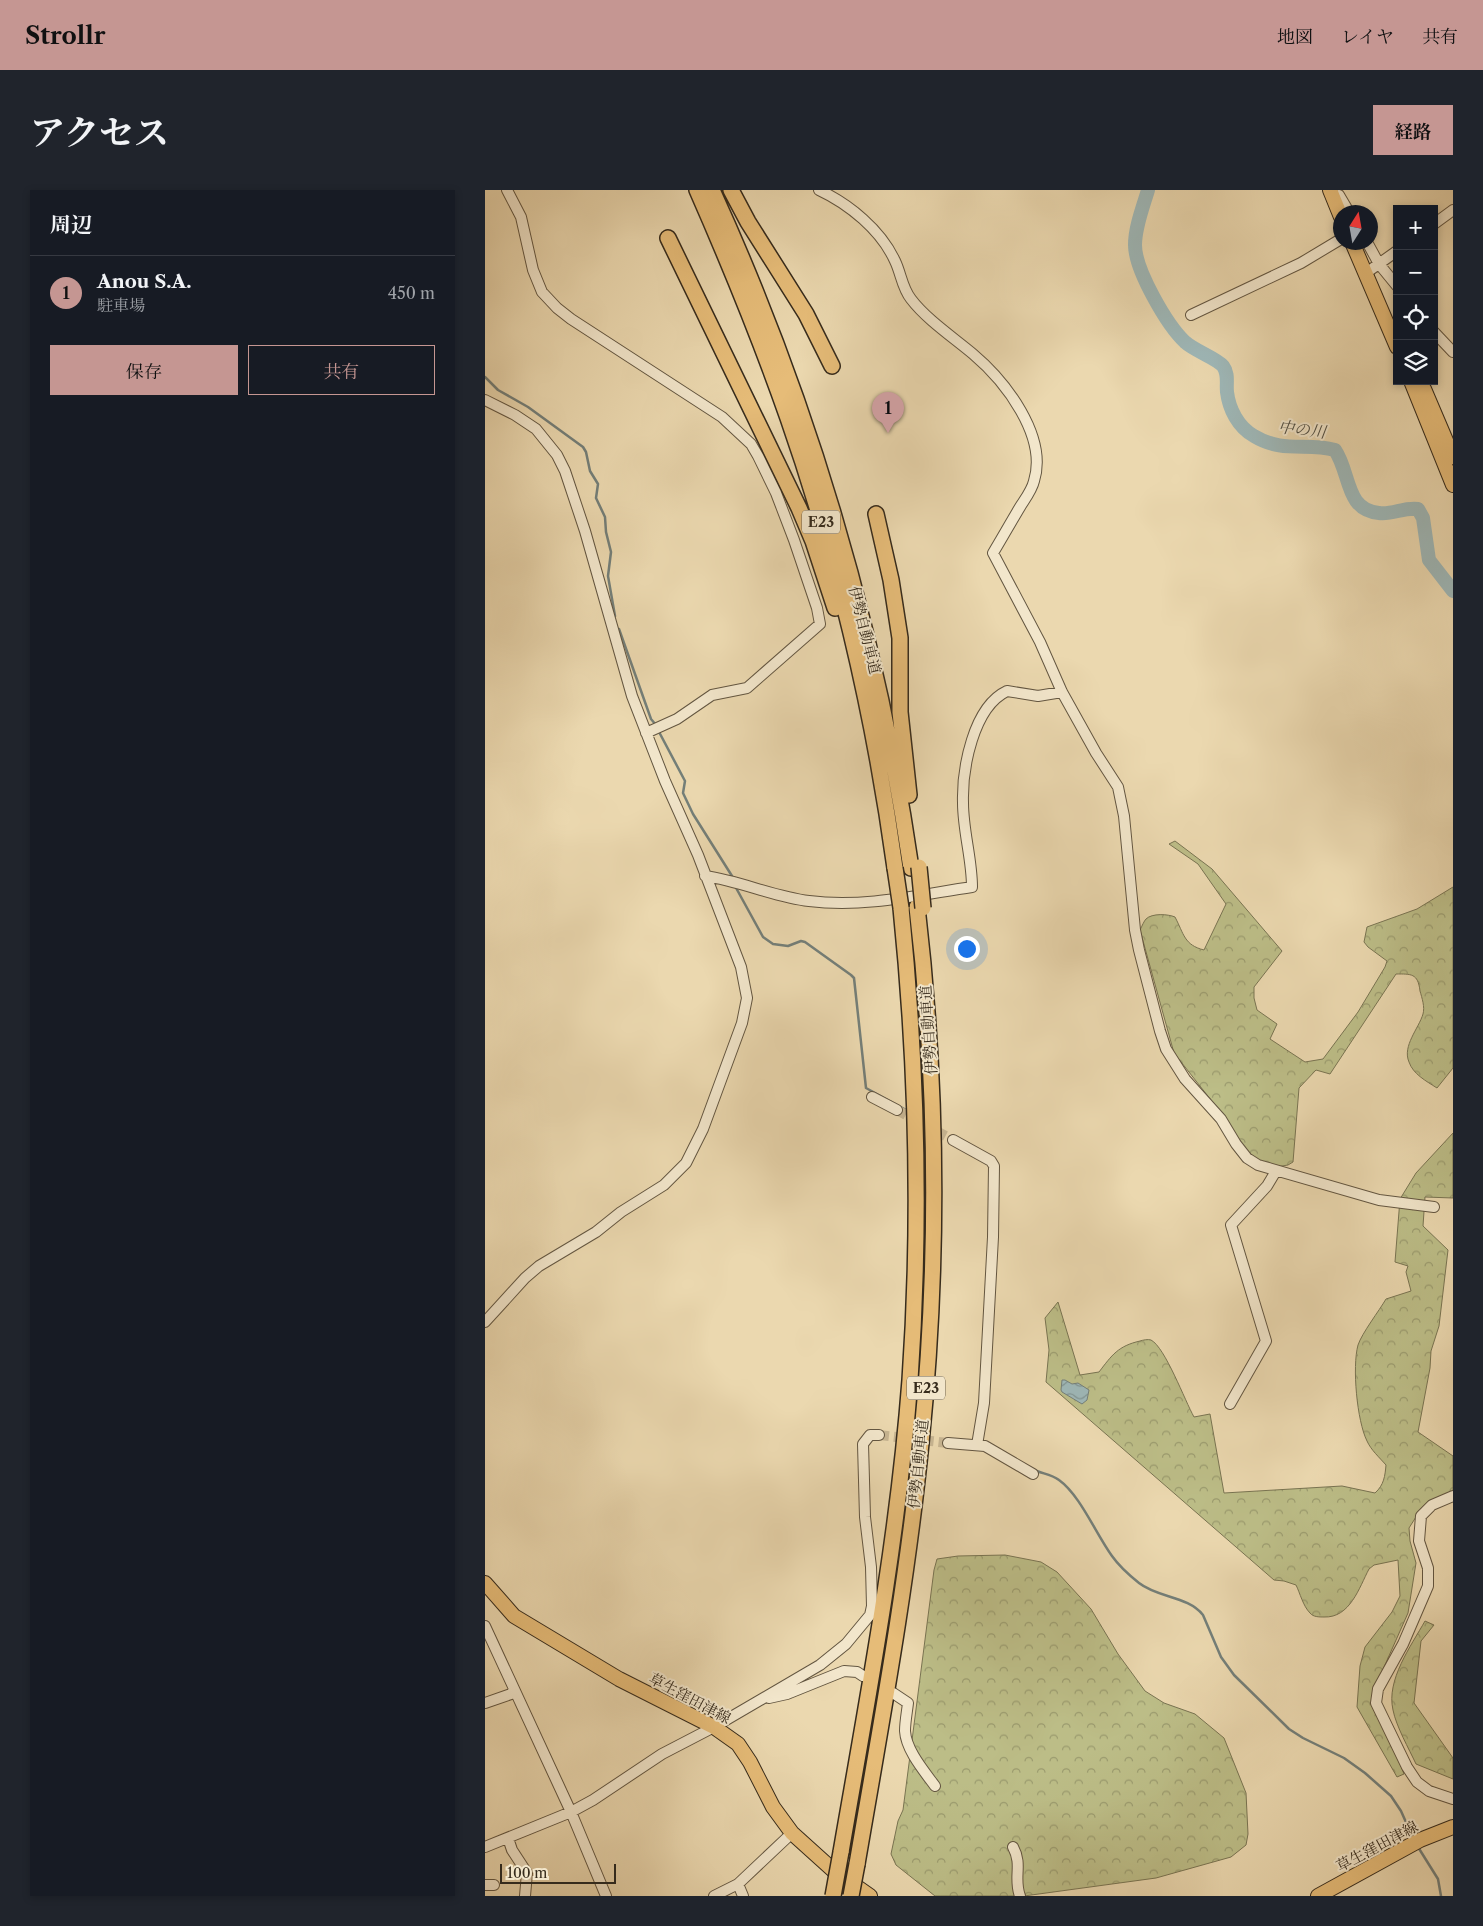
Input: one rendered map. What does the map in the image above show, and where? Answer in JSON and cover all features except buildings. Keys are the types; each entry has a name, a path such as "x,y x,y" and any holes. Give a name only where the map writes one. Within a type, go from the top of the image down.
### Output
{"highway":[{"name":"伊勢自動車道","path":"697,190 767,358 789,418 830,550 846,611 870,719 886,804 901,908 909,992 916,1124 917,1224 910,1379 887,1578 833,1896"},
{"name":"伊勢自動車道","path":"712,190 755,292 802,414 844,546 880,690 915,868 920,907 934,1132 931,1314 919,1462 903,1586 851,1896"},
{"path":"731,190 748,222 806,314 832,366"},
{"path":"668,238 761,428 809,532 830,591 864,707 870,719"},
{"path":"876,514 891,580 900,638 900,712 915,868"}],"main road":[{"path":"1335,192 1343,205"},
{"path":"1335,192 1338,205"},
{"path":"1358,250 1373,268 1395,340"},
{"path":"1365,250 1393,315"},
{"path":"1413,385 1453,485"},
{"path":"1423,385 1453,457"},
{"name":"草生窪田津線","path":"486,1588 514,1616 567,1649 714,1727 738,1744 750,1762 773,1807 793,1833 833,1870 870,1896"},
{"name":"草生窪田津線","path":"1318,1896 1416,1843 1453,1827"}],"street":[{"path":"507,190 521,217 533,270 539,285 550,302 571,319 722,418 746,438 755,449 787,522 817,608 821,624 761,678 747,688 712,695 677,719 654,730"},
{"path":"819,190 855,212 875,232 891,252 911,300 991,371 1021,411 1029,427 1037,459 1034,482 993,553 1040,642 1062,692 1096,753 1119,787 1129,853 1135,930 1160,1032 1166,1049 1185,1079 1221,1119 1247,1158 1258,1165 1380,1200 1434,1208"},
{"path":"1438,221 1453,210"},
{"path":"1191,316 1301,263 1333,244"},
{"path":"1369,250 1373,268 1393,283"},
{"path":"1373,268 1393,255"},
{"path":"1438,336 1453,352"},
{"path":"485,400 515,415 536,429 561,462 585,531 625,674 654,730 705,876 741,967 747,998 742,1024 696,1147 686,1163 664,1185 621,1212 596,1232 539,1266 525,1278 485,1322"},
{"path":"705,876 737,882 763,891 798,899 840,903 863,903 973,887 963,801 968,754 982,716 992,700 1007,691 1038,696 1062,692"},
{"path":"872,1097 897,1110"},
{"path":"953,1140 991,1161 994,1166 993,1237 984,1393 977,1445"},
{"path":"1230,1404 1266,1341 1231,1225 1267,1186 1276,1171"},
{"path":"485,1847 571,1812 593,1800 662,1754 766,1698 834,1656 846,1644 870,1615 872,1599 865,1517 863,1444 870,1435 879,1435"},
{"path":"949,1443 990,1448 1033,1474"},
{"path":"1453,1496 1432,1505 1421,1516 1419,1541 1427,1568 1428,1586 1403,1644 1378,1689 1376,1703 1407,1767 1417,1782 1429,1791 1453,1799"},
{"path":"485,1626 571,1812 606,1896"},
{"path":"766,1698 787,1694 844,1671 857,1672 863,1676"},
{"path":"485,1703 511,1694 514,1690"},
{"path":"893,1693 909,1703 905,1732 906,1738 915,1758 935,1786"},
{"path":"714,1896 738,1884 793,1833"},
{"path":"508,1838 512,1850 527,1873 525,1896"},
{"path":"1013,1847 1019,1857 1017,1883 1020,1896"},
{"path":"738,1884 743,1896"}],"green space":[{"path":"1175,841 1212,869 1282,951 1254,987 1254,998 1257,1010 1277,1024 1270,1039 1305,1062 1323,1059 1358,1012 1385,967 1387,961 1364,942 1367,927 1417,909 1453,887 1453,1068 1437,1088 1417,1074 1407,1056 1409,1043 1424,1011 1418,981 1410,975 1396,974 1330,1074 1316,1070 1299,1088 1293,1162 1276,1167 1258,1161 1240,1144 1222,1114 1174,1053 1140,930 1145,920 1149,917 1160,915 1172,916 1175,917 1188,942 1204,950 1226,904 1198,864 1169,844"},
{"path":"1453,1133 1453,1198 1425,1197 1423,1226 1448,1250 1439,1326 1431,1351 1430,1368 1418,1432 1453,1456 1453,1492 1421,1509 1409,1528 1410,1541 1416,1563 1408,1613 1373,1692 1404,1774 1397,1777 1357,1707 1360,1666 1365,1647 1392,1612 1400,1596 1398,1560 1374,1565 1369,1569 1353,1600 1341,1613 1324,1617 1311,1614 1305,1607 1296,1585 1274,1580 1046,1382 1049,1350 1045,1318 1058,1302 1080,1375 1099,1372 1112,1356 1132,1343 1151,1340 1168,1363 1194,1417 1210,1414 1224,1493 1342,1486 1375,1493 1382,1484 1386,1465 1375,1453 1363,1432 1358,1408 1355,1366 1358,1345 1386,1299 1411,1291 1406,1272 1408,1266 1395,1262 1400,1199 1416,1173"},
{"path":"1005,1555 1041,1562 1057,1572 1091,1609 1118,1654 1145,1691 1164,1703 1195,1714 1224,1738 1246,1793 1248,1834 1246,1845 1231,1857 1156,1878 1024,1896 935,1896 896,1865 891,1854 898,1821 903,1810 937,1559 958,1556"},
{"path":"1425,1621 1434,1625 1421,1641 1414,1703 1453,1758 1453,1779 1416,1764 1393,1710 1393,1687 1396,1675"}],"water":[{"path":"1062,1380 1072,1384 1078,1383 1089,1390 1087,1400 1082,1404 1062,1392"}],"waterway":[{"name":"中の川","path":"1148,190 1135,238 1136,256 1140,268 1161,310 1178,334 1189,345 1216,360 1225,369 1230,405 1239,423 1254,436 1275,445 1335,450 1354,498 1368,510 1389,513 1418,509 1423,518 1429,560 1453,591"},
{"path":"485,377 498,390 528,407 583,447 586,452 590,471 598,484 596,498 605,517 606,532 611,552 608,576 615,616"},
{"path":"619,629 651,719 656,725"},
{"path":"658,730 685,781 683,793 693,814 732,876"},
{"path":"735,886 763,937 773,944 788,946 801,941 805,942 854,978 866,1088 908,1111"},
{"path":"1034,1470 1053,1476 1067,1487 1081,1505 1112,1556 1132,1577 1155,1592 1189,1604 1203,1615 1221,1657 1234,1675 1289,1729 1344,1758 1365,1773 1391,1796 1401,1811 1413,1838"},
{"path":"1418,1847 1438,1879 1441,1896"}],"tunnel":[{"path":"897,1110 953,1140"},
{"path":"879,1435 948,1443"}],"place":[{"name":"Anou S.A.","path":"888,433"}]}
